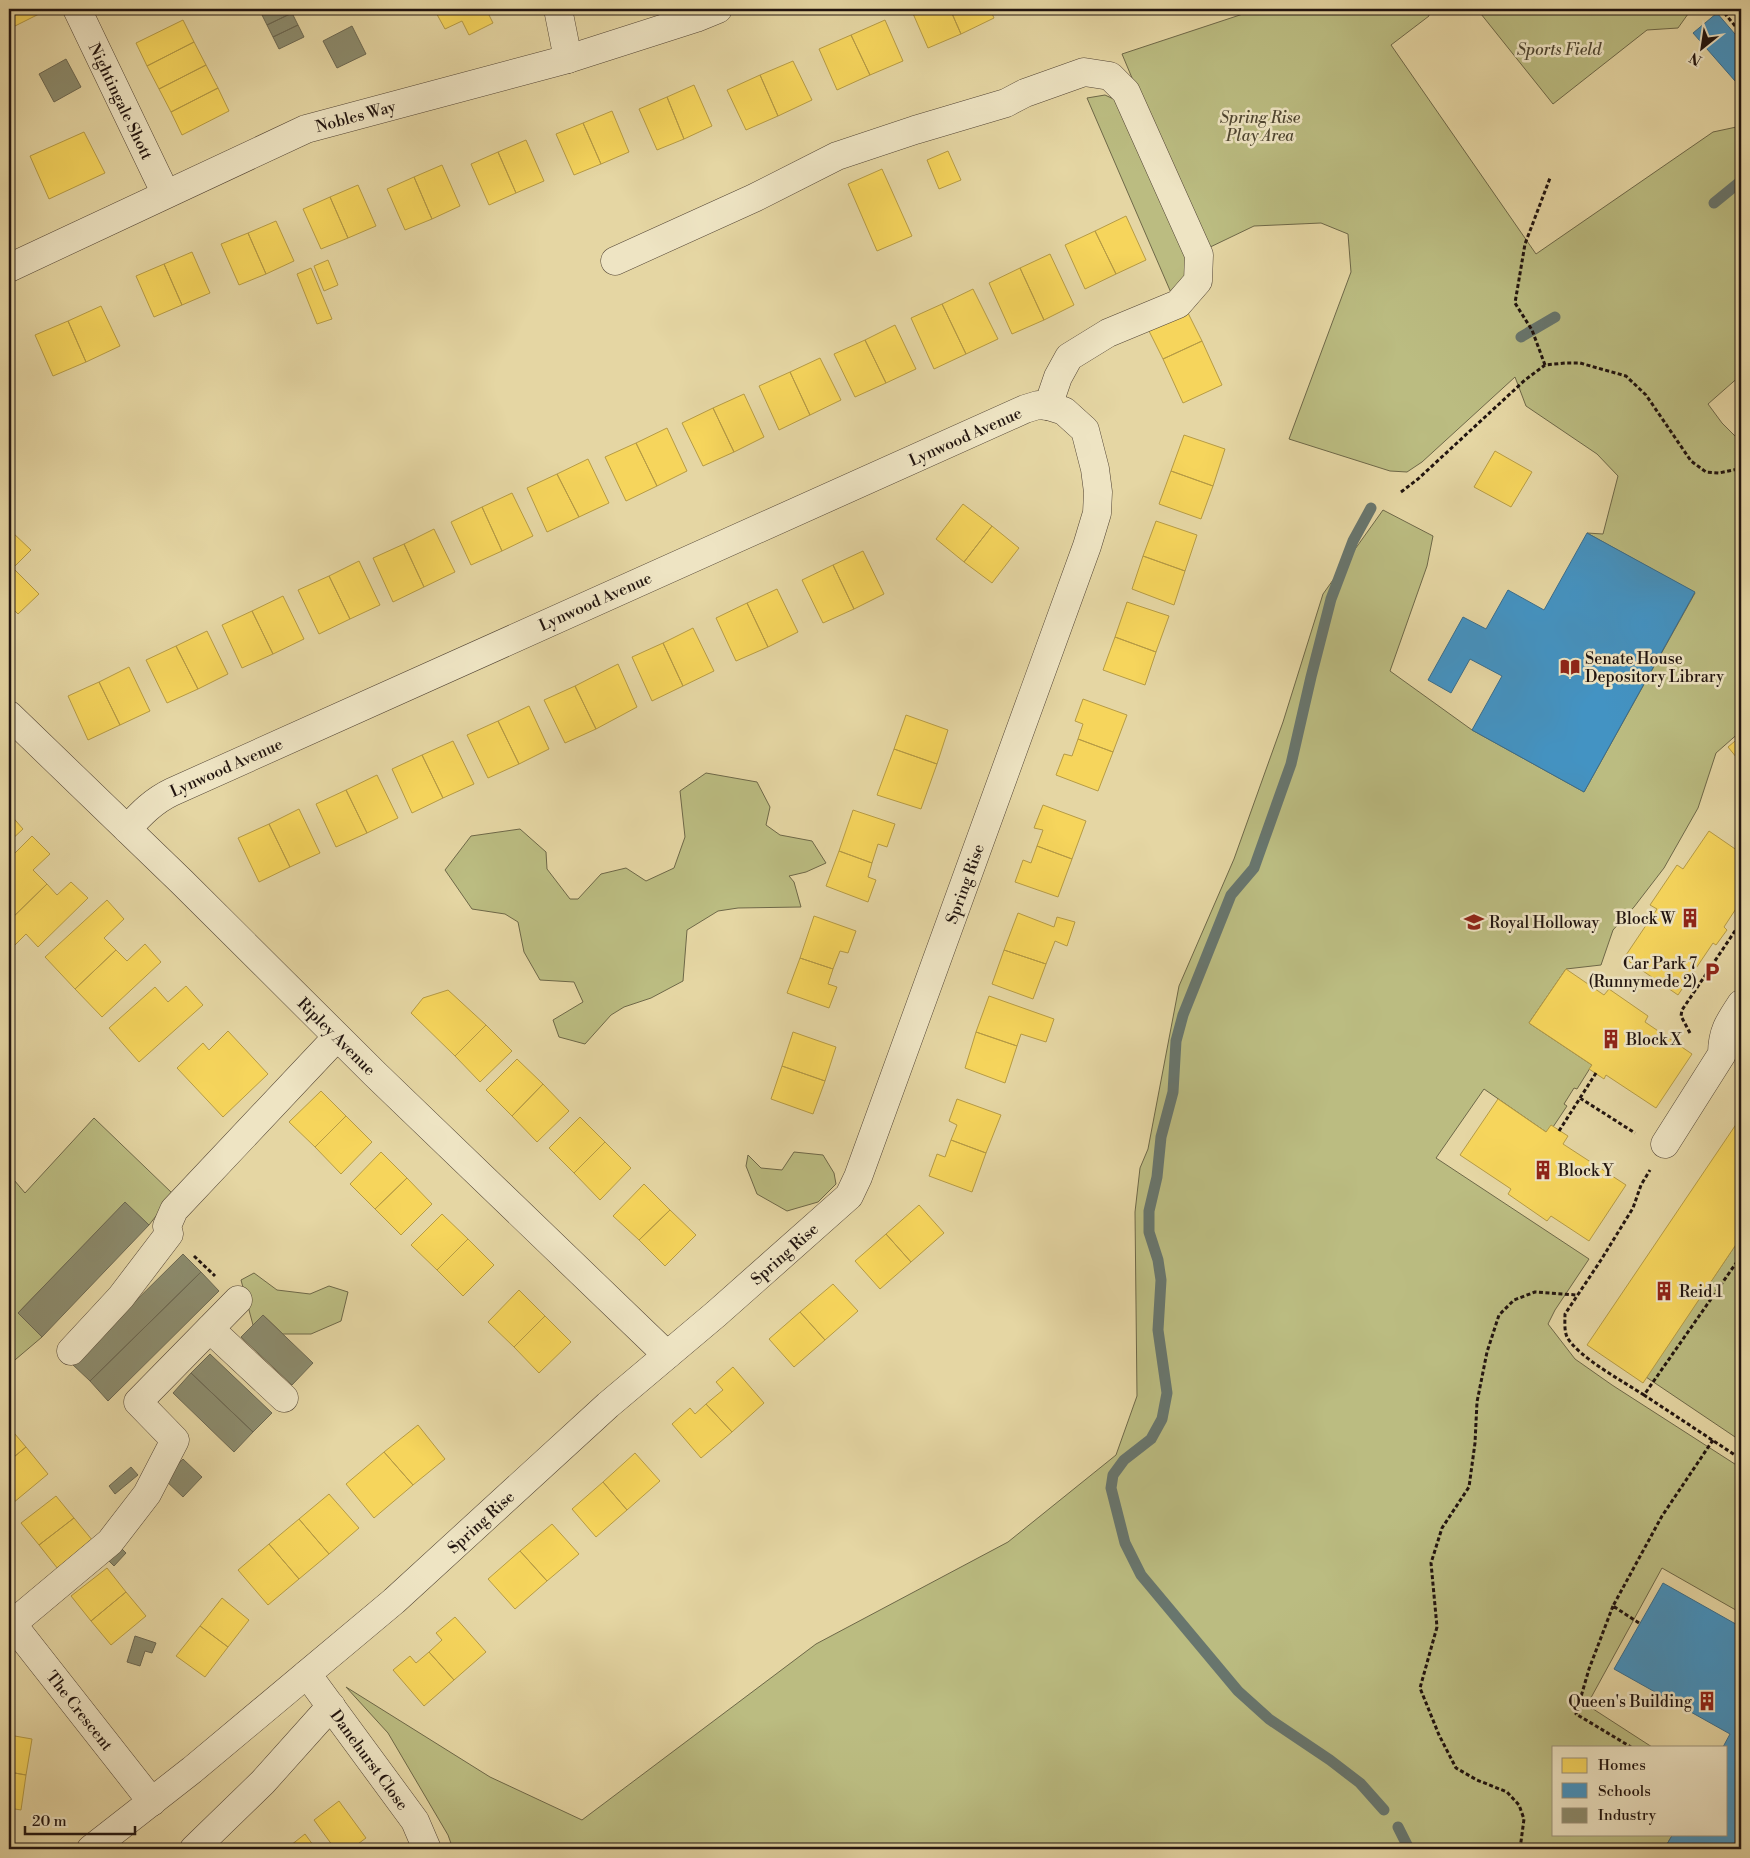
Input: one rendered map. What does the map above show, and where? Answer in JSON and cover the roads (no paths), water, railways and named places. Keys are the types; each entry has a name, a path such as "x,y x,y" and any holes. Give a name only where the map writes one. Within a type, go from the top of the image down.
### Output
{"street":[{"name":"Nightingale Shott","path":"77,9 161,184 168,193"},
{"path":"558,9 568,59"},
{"name":"Nobles Way","path":"9,268 306,129 568,59 696,18 718,9"},
{"path":"615,261 754,198 837,156 1006,103 1025,93 1084,72 1110,76 1126,92 1199,255 1198,282 1178,304 1108,333 1069,357 1058,377 1048,406"},
{"name":"Lynwood Avenue","path":"127,829 158,798 985,426 1024,409 1038,405 1048,406"},
{"name":"Spring Rise","path":"92,1849 152,1802 394,1601 608,1405 667,1356 849,1196 858,1177 1088,546 1097,513 1098,492 1095,469 1085,430 1064,411 1048,406"},
{"name":"Ripley Avenue","path":"9,715 337,1037 667,1356"},
{"path":"1653,1140 1732,1061 1722,1042 1727,1026 1741,1004"},
{"path":"71,1352 121,1297 169,1234 167,1226 174,1210 337,1037"},
{"path":"11,1622 110,1542 146,1494 175,1440 138,1402 238,1300"},
{"path":"210,1329 284,1398"},
{"name":"The Crescent","path":"11,1622 152,1802"},
{"name":"Danehurst Close","path":"306,1674 415,1821 428,1849"},
{"path":"194,1849 263,1782 331,1706"}],"waterway":[{"path":"1714,203 1741,181"},
{"path":"1521,337 1555,317"},
{"path":"1371,508 1353,541 1331,599 1291,764 1254,868 1231,895 1183,1015 1176,1041 1173,1092 1161,1137 1157,1177 1149,1211 1149,1232 1158,1260 1161,1280 1158,1330 1167,1393 1162,1419 1151,1439 1124,1460 1113,1475 1111,1488 1125,1543 1141,1575 1238,1691 1269,1719 1330,1760 1360,1783 1384,1810"},
{"path":"1398,1827 1409,1849"}],"place":[{"name":"Senate House Depository Library","path":"1570,667"},
{"name":"Block W","path":"1690,918"},
{"name":"Royal Holloway","path":"1474,922"},
{"name":"Car Park 7 (Runnymede 2)","path":"1712,972"},
{"name":"Block X","path":"1611,1039"},
{"name":"Block Y","path":"1543,1170"},
{"name":"Reid 1","path":"1664,1291"},
{"name":"Queen's Building","path":"1707,1701"}],"park label":[{"name":"Sports Field","path":"1559,49"},
{"name":"Spring Rise Play Area","path":"1260,126"}]}
